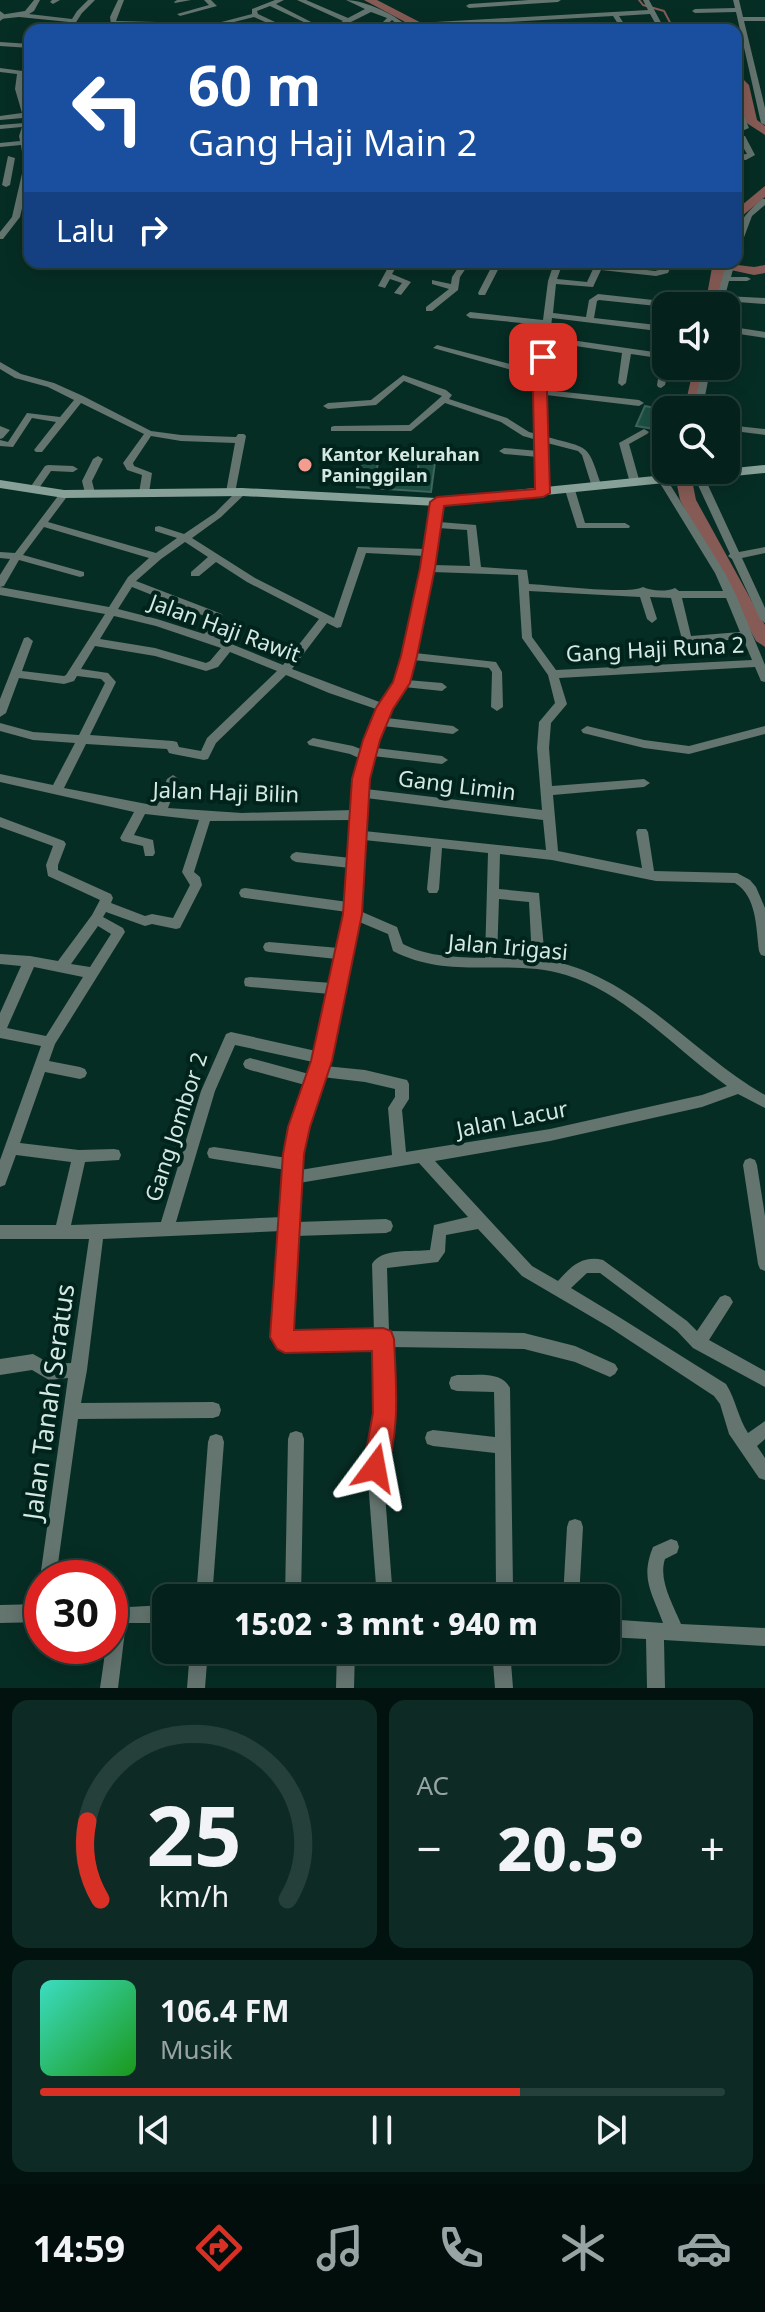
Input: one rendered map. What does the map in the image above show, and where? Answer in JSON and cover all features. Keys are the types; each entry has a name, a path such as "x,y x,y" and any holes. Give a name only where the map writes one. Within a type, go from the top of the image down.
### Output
{"main road":[{"path":"740,471 765,469"},
{"path":"0,484 64,494 236,492 437,502 652,481"}],"street":[{"path":"72,24 92,0"},
{"path":"115,24 113,21 121,0"},
{"path":"177,2 188,0"},
{"path":"180,14 213,7 207,0"},
{"path":"242,0 254,12 277,24"},
{"path":"229,24 281,0"},
{"path":"300,0 350,21"},
{"path":"349,0 391,18 397,24"},
{"path":"475,21 468,3 558,0"},
{"path":"736,0 741,24"},
{"path":"533,1 538,15"},
{"path":"19,15 35,4"},
{"path":"0,15 35,4"},
{"path":"270,4 314,24"},
{"path":"475,21 615,14 649,6 659,24"},
{"path":"435,24 628,7"},
{"path":"343,24 371,9"},
{"path":"695,11 738,10"},
{"path":"615,14 621,24"},
{"path":"0,15 74,21"},
{"path":"582,16 586,24"},
{"path":"384,24 391,18"},
{"path":"549,18 552,24"},
{"path":"740,19 765,19"},
{"path":"520,20 522,24"},
{"path":"742,26 765,123"},
{"path":"0,44 24,46"},
{"path":"742,46 748,47"},
{"path":"0,70 24,74"},
{"path":"24,78 19,89 24,105"},
{"path":"0,118 24,115"},
{"path":"0,127 24,125"},
{"path":"742,140 751,155 742,158"},
{"path":"0,145 24,142"},
{"path":"11,158 3,186 22,184"},
{"path":"24,181 24,195"},
{"path":"742,232 748,215 765,201"},
{"path":"0,237 13,224 24,202"},
{"path":"382,286 392,268"},
{"path":"429,309 455,288 456,277 462,268"},
{"path":"482,293 495,268"},
{"path":"543,493 539,438 541,375 552,281 557,268"},
{"path":"552,281 590,285 598,268"},
{"path":"606,268 656,274 666,268"},
{"path":"721,292 729,268"},
{"path":"389,276 407,282 398,293"},
{"path":"726,279 747,279"},
{"path":"435,282 455,288"},
{"path":"590,319 593,300 598,297 652,303"},
{"path":"740,302 765,301"},
{"path":"470,315 547,320 590,319 652,327"},
{"path":"640,354 646,326"},
{"path":"740,331 765,335"},
{"path":"545,339 652,357"},
{"path":"437,348 541,375"},
{"path":"622,383 627,351"},
{"path":"0,365 18,376 51,385 80,398 149,433 181,438 241,438 236,492 218,515 157,557 130,582 70,678 64,680 16,674"},
{"path":"328,406 373,403 403,378 447,395 411,428 334,429"},
{"path":"661,385 662,380"},
{"path":"540,392 639,403"},
{"path":"39,450 80,398"},
{"path":"444,400 504,420 523,433 583,450 597,487"},
{"path":"0,443 10,445 30,415 62,420"},
{"path":"0,429 5,430 0,436"},
{"path":"740,429 765,432"},
{"path":"635,483 624,443 644,432"},
{"path":"144,493 147,473 130,468 128,463 149,433"},
{"path":"504,451 540,454"},
{"path":"90,493 87,481 98,459"},
{"path":"34,489 48,468 73,469"},
{"path":"672,484 731,595 765,678"},
{"path":"699,484 765,619"},
{"path":"570,490 579,525 625,526"},
{"path":"0,583 16,556 44,524 64,494"},
{"path":"437,502 428,568 409,656 401,683 382,714 368,754 360,793 353,911 318,1071 299,1127 292,1172 283,1340 539,1343 610,1369"},
{"path":"44,524 157,557"},
{"path":"435,525 472,527 476,571"},
{"path":"159,529 184,537 214,558 337,624 362,549 430,553"},
{"path":"733,556 765,550"},
{"path":"0,555 16,556 80,574"},
{"path":"195,574 214,558"},
{"path":"428,568 523,572 527,638 553,674 561,707 545,722 543,748 552,855"},
{"path":"130,582 218,617 216,627 206,639"},
{"path":"526,587 609,593 643,591 731,595"},
{"name":"Jalan Haji Rawit","path":"0,591 113,612 179,629 286,669 382,714 453,730"},
{"path":"643,591 652,619"},
{"path":"675,592 687,640 746,635"},
{"path":"0,727 33,736 173,745 173,750 204,756 211,741 286,669 325,618"},
{"path":"0,713 28,641"},
{"path":"93,642 155,652 206,667 214,664 228,647"},
{"path":"409,656 495,667 497,707"},
{"name":"Gang Haji Runa 2","path":"553,674 758,663"},
{"path":"57,790 111,679 74,672"},
{"path":"401,683 442,687"},
{"path":"587,730 644,743 697,750 725,738 765,730"},
{"path":"313,742 368,754 442,760"},
{"name":"Jalan Haji Bilin","path":"0,778 85,799 206,816 357,815"},
{"path":"161,811 173,779"},
{"path":"548,791 644,783"},
{"name":"Gang Limin","path":"360,793 550,816"},
{"path":"141,809 126,838 149,843 149,853"},
{"path":"105,906 145,921 152,919 176,924 196,885 196,880 188,872 206,816"},
{"path":"0,822 60,844 52,873 107,898 105,906 61,967"},
{"path":"642,832 649,875"},
{"path":"357,835 552,855 649,875 730,877 745,881 754,892 765,951"},
{"path":"433,889 437,842"},
{"path":"491,961 494,851"},
{"path":"296,857 358,864"},
{"path":"245,893 353,911"},
{"path":"493,894 535,897 539,964"},
{"name":"Jalan Irigasi","path":"353,911 393,931 397,947 421,960 539,964 572,971 601,983 738,1088 765,1102"},
{"path":"0,1180 8,1142 42,1066 49,1042 119,932 96,919"},
{"path":"269,947 342,954"},
{"path":"0,959 30,961 91,973"},
{"path":"30,961 0,1030 49,1042"},
{"path":"250,982 338,989"},
{"name":"Gang Jombor 2","path":"167,1228 208,1091 231,1038 318,1071"},
{"path":"250,1064 365,1076 402,1084 402,1099 395,1108 400,1161"},
{"path":"42,1066 80,1073"},
{"name":"Jalan Lacur","path":"214,1153 292,1172 400,1161 550,1135 702,1101 738,1088"},
{"path":"8,1142 79,1156 114,1155"},
{"path":"62,1232 79,1156"},
{"path":"422,1157 527,1271 720,1390 726,1397 733,1422 765,1472"},
{"path":"750,1165 765,1264"},
{"path":"384,1584 375,1468 385,1413 379,1264 383,1261 433,1257 438,1252 439,1230 482,1221"},
{"path":"0,1232 386,1226"},
{"name":"Jalan Tanah Seratus","path":"51,1560 97,1232"},
{"path":"560,1290 580,1268 593,1264 603,1267 682,1326 698,1343 765,1379"},
{"path":"698,1343 725,1302"},
{"path":"0,1367 33,1362 49,1372 79,1370"},
{"path":"457,1383 497,1384 502,1388 503,1584"},
{"path":"73,1411 213,1410"},
{"path":"746,1445 765,1429"},
{"path":"433,1438 504,1446"},
{"path":"293,1584 296,1439"},
{"path":"205,1584 216,1442"},
{"path":"572,1584 575,1527"},
{"path":"671,1547 659,1553 654,1568 676,1633"},
{"path":"0,1614 24,1613"},
{"path":"128,1615 152,1615"},
{"path":"620,1629 765,1637"},
{"path":"655,1632 656,1688"},
{"path":"109,1688 111,1664"},
{"path":"196,1688 198,1664"},
{"path":"345,1688 346,1664"},
{"path":"502,1664 504,1688"}],"building":[{"path":"645,406 652,407 652,429 636,426"},
{"path":"364,451 380,452 375,479 416,482 420,454 436,455 431,492 357,487"}],"waterway":[{"path":"369,0 417,24"},
{"path":"639,0 643,5 664,11 671,24"},
{"path":"742,84 751,122 765,131"},
{"path":"742,211 765,190"},
{"path":"715,292 719,268"},
{"path":"739,268 754,271 765,269"},
{"path":"695,396 698,380"},
{"path":"685,484 688,500 765,641"}],"place":[{"name":"Kantor Kelurahan Paninggilan","path":"305,465"}],"route":[{"path":"375,1468 385,1413 383,1339 296,1342 285,1341 282,1337 294,1154 299,1127 322,1061 338,989 342,954 353,914 361,779 372,740 385,708 401,683 409,656 428,568 437,502 543,493 540,454 543,357"}]}
